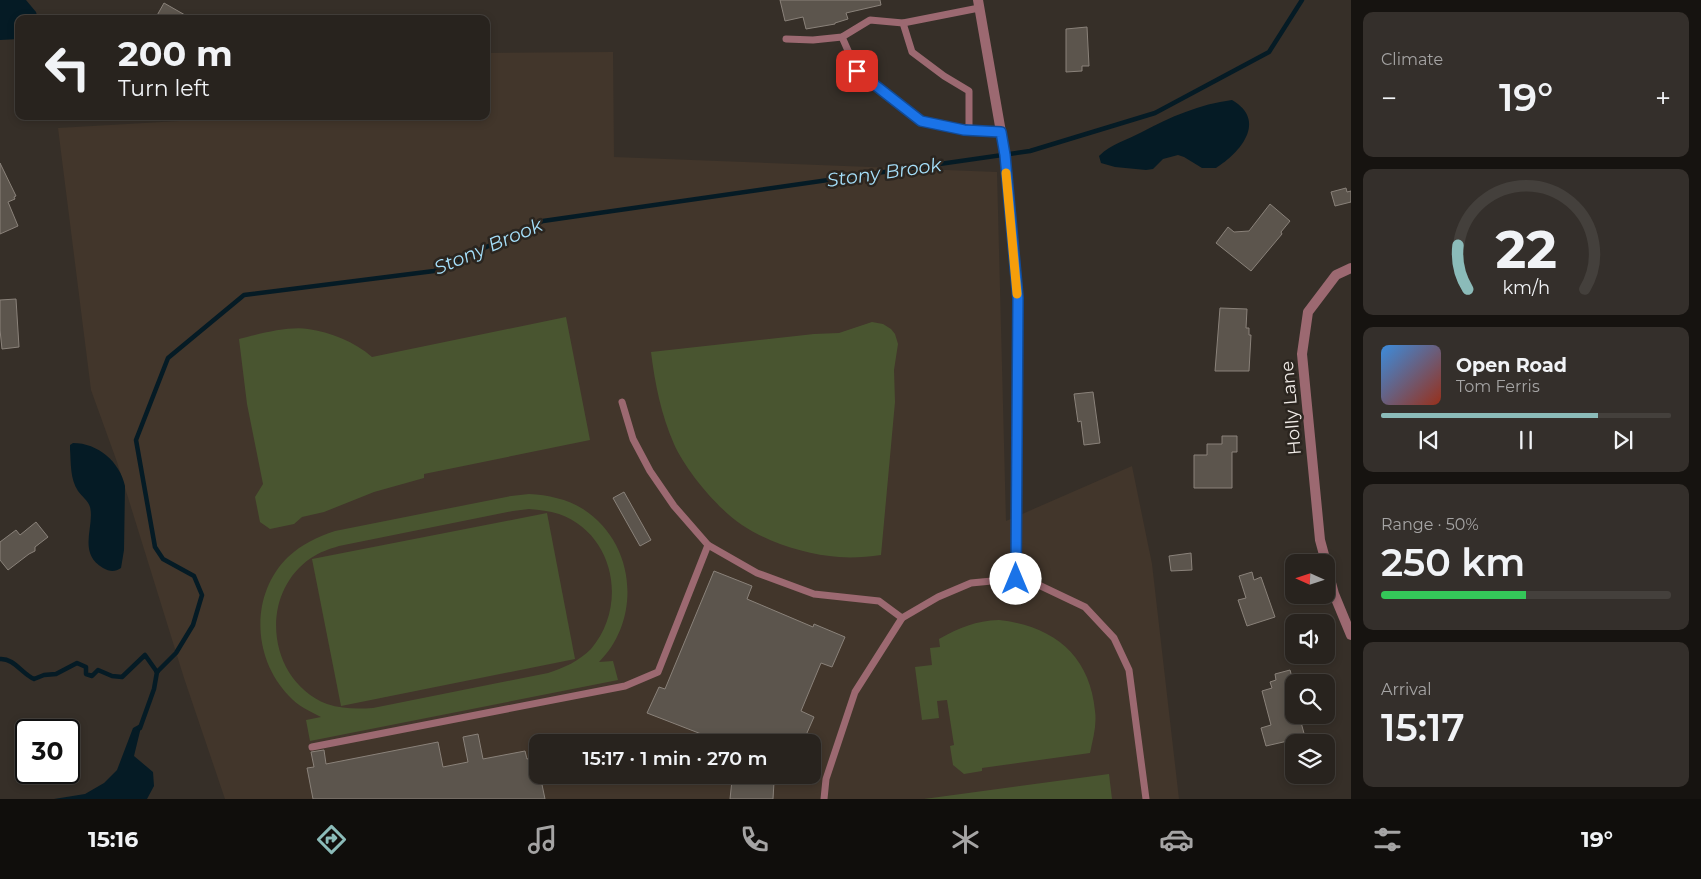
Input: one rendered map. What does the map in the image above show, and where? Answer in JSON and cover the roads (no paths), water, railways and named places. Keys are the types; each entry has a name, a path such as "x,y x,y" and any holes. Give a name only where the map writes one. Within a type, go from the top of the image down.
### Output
{"street":[{"path":"978,4 1005,155 1018,298 1016,579"},
{"name":"Holly Lane","path":"1324,554 1320,540 1302,354 1308,312 1336,275 1351,268"},
{"name":"Holly Lane","path":"1335,596 1351,635"}],"lane":[{"path":"786,39 813,40 842,37 870,20 903,23 978,4"},
{"path":"903,23 912,52 944,76 969,91 969,131"},
{"path":"842,37 857,71 921,121 969,131 1001,132"},
{"path":"622,402 633,439 650,471 674,506 708,545 756,573 814,594 879,601 902,618"},
{"path":"312,747 625,686 658,672 708,545"},
{"path":"824,799 826,779 855,692 902,618 938,597 971,583 1024,578 1085,607 1114,638 1129,670 1146,799"}],"water":[{"path":"0,0 26,0 37,15 15,15 15,39 0,40"},
{"path":"1232,100 1243,108 1248,117 1249,127 1241,145 1234,154 1216,168 1202,168 1178,155 1163,159 1153,169 1146,170 1115,167 1101,163 1099,156 1109,148 1163,121 1197,108"},
{"path":"73,443 91,446 99,450 113,462 122,477 125,486 124,550 121,568 117,570 110,571 103,568 95,562 91,555 89,547 90,507 75,486 71,471 70,445"},
{"path":"142,723 134,756 153,772 154,786 147,799 54,799 85,794 104,783 117,770 133,728"}],"waterway":[{"name":"Stony Brook","path":"157,672 176,653 193,625 202,595 194,576 163,559 155,547 136,440 168,358 244,295 434,271 543,221 1030,151 1155,113 1269,52 1302,0"},
{"name":"Stony Brook","path":"0,659 10,661 34,679 44,675 56,674 77,663 86,667 86,674 92,676 98,670 112,676 122,677 145,655 157,672"},
{"path":"140,728 154,689 157,672"}]}
